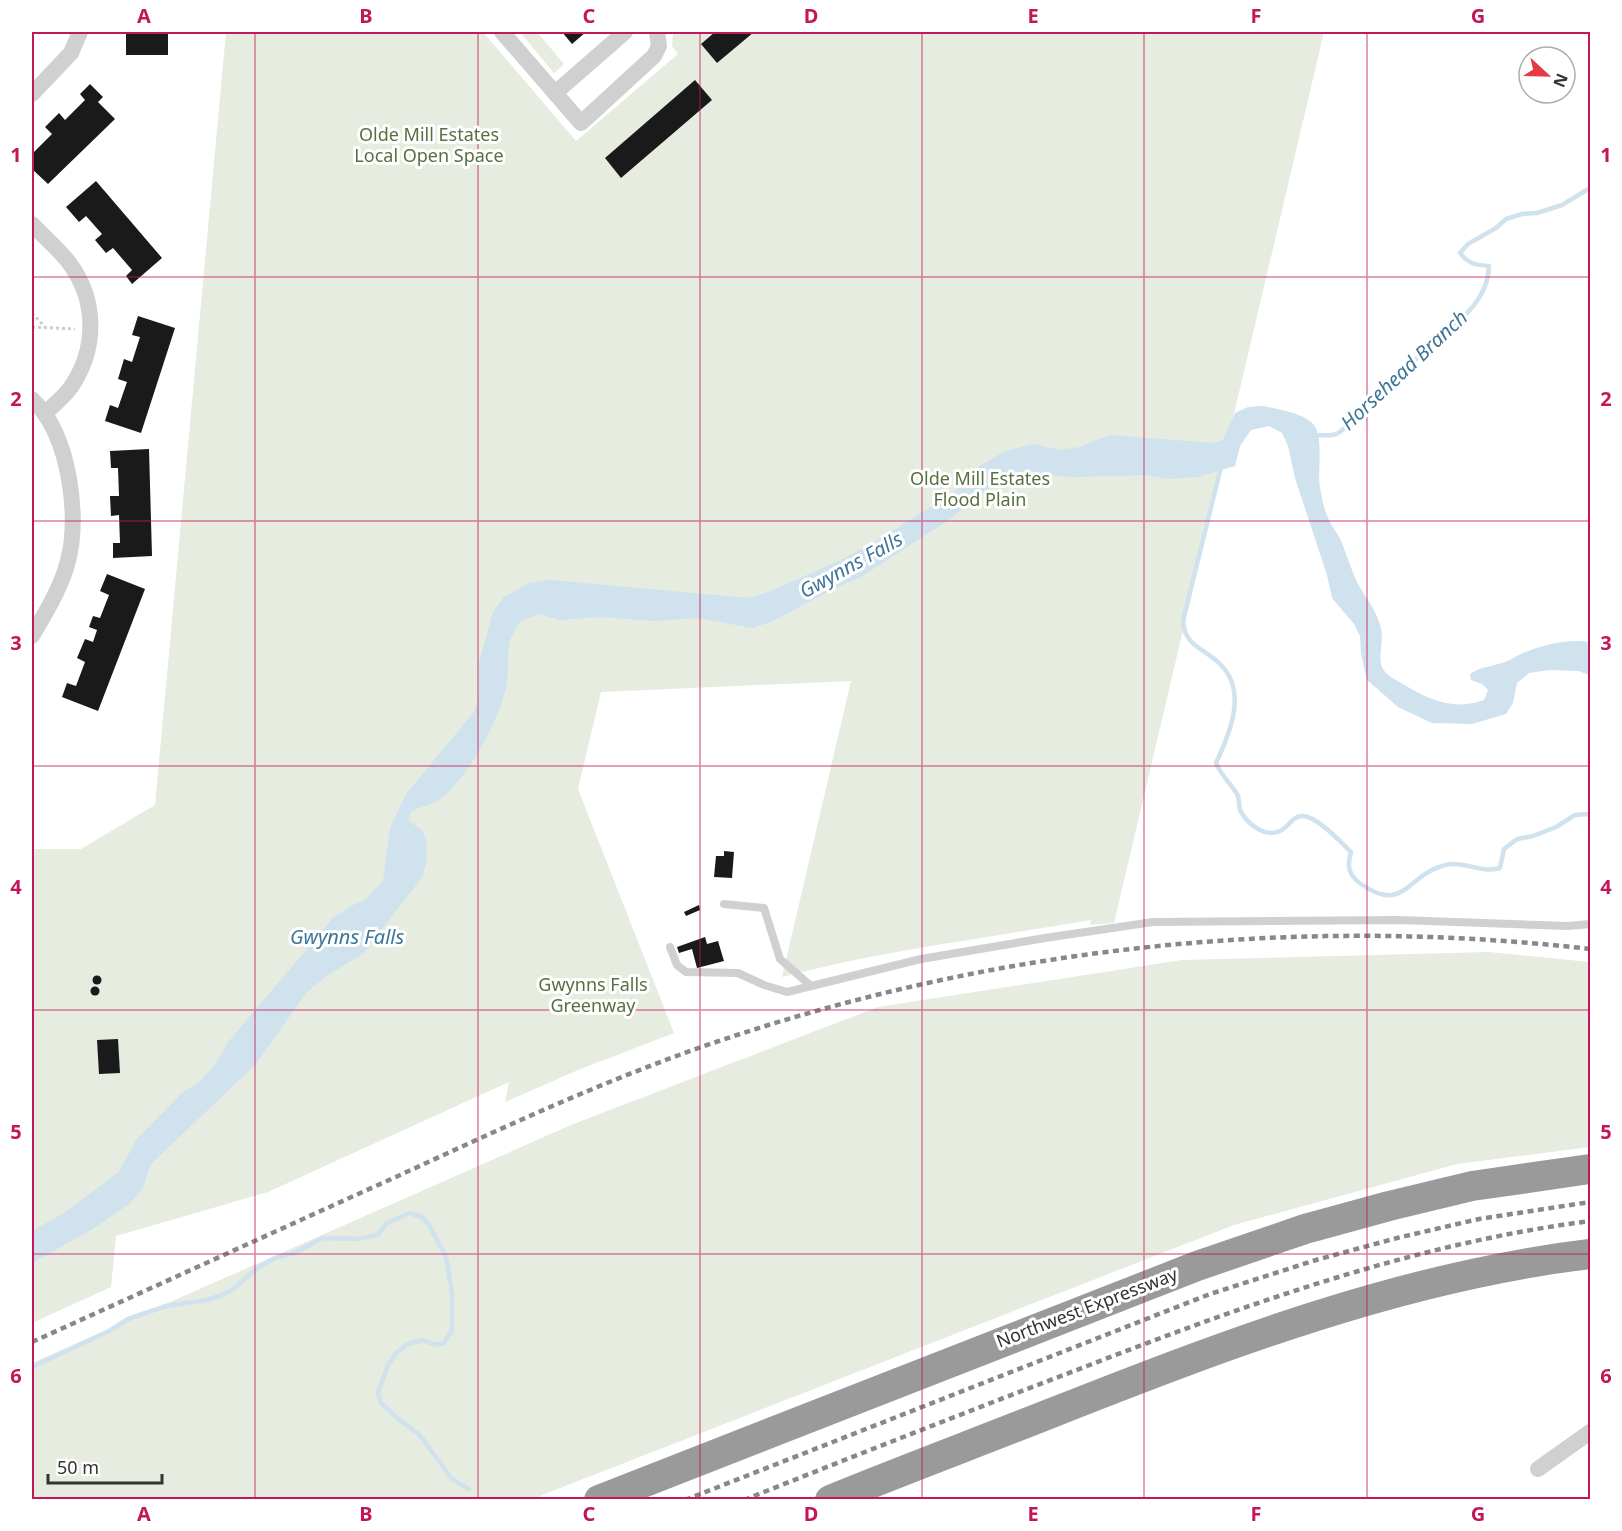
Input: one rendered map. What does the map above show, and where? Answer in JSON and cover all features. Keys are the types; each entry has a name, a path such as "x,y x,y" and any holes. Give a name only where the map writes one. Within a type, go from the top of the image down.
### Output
{"highway":[{"name":"Northwest Expressway","path":"599,1500 1197,1266 1305,1229 1472,1186 1590,1169"},
{"path":"830,1500 1130,1382 1333,1311 1410,1288 1489,1271 1590,1254"}],"street":[{"path":"32,94 71,53 80,32"},
{"path":"502,32 581,123 654,56 659,46 657,32"},
{"path":"555,93 625,32"},
{"path":"32,224 70,264 82,283 88,301 91,330 87,356 72,386 45,413"},
{"path":"32,399 45,413 68,471 73,513 68,561 60,585 32,636"},
{"path":"1538,1469 1590,1432"}],"lane":[{"path":"724,904 764,908 780,959 811,986"},
{"path":"670,947 677,965 686,972 738,973 787,992 921,959 1153,922 1398,920 1568,926 1590,924"}],"path":[{"path":"32,313 46,328"},
{"path":"32,327 91,330"}],"green space":[{"path":"226,32 483,32 576,141 678,54 672,46 673,32 1324,32 1114,923 1090,925 1091,920 974,939 859,959 782,977 851,681 601,692 578,789 674,1033 578,1070 505,1102 509,1082 268,1192 116,1236 111,1287 32,1323 32,849 81,849 155,805"},
{"path":"520,32 537,32 564,64 554,73"},
{"path":"1489,952 1590,962 1590,1147 1457,1164 1234,1225 532,1499 32,1499 32,1363 571,1125 878,1007 1182,960"}],"water":[{"name":"Gwynns Falls","path":"1263,406 1304,417 1314,425 1317,431 1320,447 1319,481 1324,509 1342,543 1357,582 1377,617 1382,634 1380,658 1383,670 1388,675 1432,699 1452,704 1473,703 1484,700 1488,690 1482,684 1471,680 1470,674 1474,671 1500,664 1541,647 1574,641 1590,642 1590,675 1578,671 1549,670 1529,673 1517,683 1513,703 1506,714 1472,724 1432,723 1398,707 1367,680 1361,654 1360,636 1354,624 1332,598 1327,575 1295,478 1288,446 1282,433 1269,426 1251,430 1240,446 1235,466 1198,477 1168,479 1146,475 1073,477 1022,471 998,481 950,519 861,577 773,621 752,628 698,618 655,621 600,617 559,620 539,614 521,621 512,636 509,646 507,681 502,701 497,716 471,764 450,791 439,800 410,813 409,821 422,830 426,840 427,857 423,876 363,954 328,975 307,992 255,1065 151,1164 142,1190 129,1204 93,1229 32,1263 32,1231 64,1213 119,1172 136,1140 182,1093 200,1081 214,1066 229,1041 333,918 365,900 383,881 390,828 406,794 474,712 479,697 479,663 493,612 504,597 529,583 551,580 748,598 768,592 839,561 873,543 950,495 968,480 977,468 1005,451 1034,444 1061,450 1080,447 1109,435 1214,443 1223,440 1235,413 1248,407"}],"building":[{"path":"126,32 168,32 168,55 126,55"},
{"path":"562,32 586,32 572,44"},
{"path":"715,32 754,32 717,63 701,44"},
{"path":"695,80 712,100 621,178 605,158"},
{"path":"90,84 103,97 98,102 115,119 48,184 32,169 32,154 52,134 45,127 59,113 65,120 85,100 80,94"},
{"path":"96,181 162,258 132,284 126,276 132,270 113,248 106,253 95,240 102,234 86,216 79,222 66,207"},
{"path":"138,316 175,328 141,433 105,421 110,405 118,408 127,382 118,379 124,359 132,362 140,337 132,335"},
{"path":"149,449 152,556 113,558 113,543 120,543 119,515 111,516 110,496 119,496 118,468 111,468 110,451"},
{"path":"107,574 145,589 98,711 62,697 67,683 76,686 85,662 77,658 85,639 93,642 97,630 89,627 93,616 100,618 109,595 100,591"},
{"path":"724,851 734,852 732,878 714,877 716,856 724,856"},
{"path":"699,905 700,910 686,916 684,912"},
{"path":"705,937 707,944 718,941 724,961 697,968 692,949 679,953 677,947"},
{"path":"97,975 102,980 97,985 92,980"},
{"path":"95,987 99,991 95,995 91,991"},
{"path":"118,1039 120,1073 99,1074 97,1040"}],"waterway":[{"name":"Horsehead Branch","path":"1313,435 1330,435 1340,432 1351,420 1386,393 1413,362 1472,307 1487,281 1489,266 1473,263 1463,257 1460,253 1468,244 1496,228 1506,219 1562,205 1590,188"},
{"path":"1219,466 1220,471 1183,621 1191,642 1220,664 1233,687 1235,699 1231,726 1216,763 1237,794 1241,812 1248,821 1258,829 1274,833 1302,816 1314,820 1351,852 1349,861 1353,877 1375,892 1386,895 1396,894 1430,871 1449,864 1485,869 1500,868 1504,849 1517,839 1533,836 1556,827 1575,815 1590,816"},
{"path":"32,1367 109,1331 128,1319 166,1306 207,1300 222,1295 233,1289 256,1269 275,1258 294,1253 323,1238 358,1239 378,1235 387,1223 410,1213 422,1217 429,1225 446,1257 452,1293 452,1330 444,1343 437,1345 422,1340 408,1344 396,1353 388,1365 378,1393 381,1403 419,1434 452,1479 469,1489"}],"railway":[{"path":"32,1342 595,1088 675,1056 822,1009 929,983 1038,962 1148,947 1258,938 1369,936 1480,939 1590,949"},
{"path":"685,1500 1210,1294 1316,1260 1397,1238 1479,1219 1590,1202"},
{"path":"744,1500 1137,1347 1264,1301 1392,1261 1457,1245 1523,1231 1590,1221"}],"park label":[{"name":"Olde Mill Estates Local Open Space","path":"429,145"},
{"name":"Olde Mill Estates Flood Plain","path":"980,489"},
{"name":"Gwynns Falls Greenway","path":"593,995"}]}
